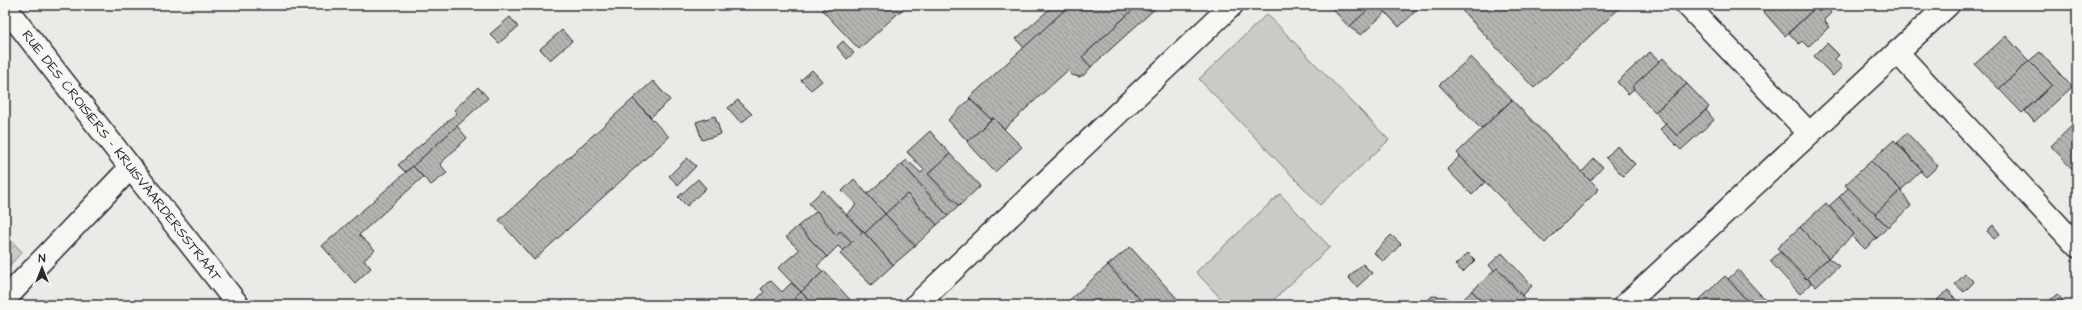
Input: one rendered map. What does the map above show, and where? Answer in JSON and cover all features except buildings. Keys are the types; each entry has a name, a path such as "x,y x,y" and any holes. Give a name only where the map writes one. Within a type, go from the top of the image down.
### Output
{"street":[{"path":"916,305 1232,5"},
{"path":"1687,5 1809,133"},
{"path":"1625,305 1948,5"},
{"name":"RUE DES CROISIERS - KRUISVAARDERSSTRAAT","path":"5,7 238,305"},
{"path":"1897,52 2077,246"},
{"path":"5,299 131,167"}],"green space":[{"path":"1267,14 1389,140 1320,205 1199,79"},
{"path":"1280,194 1330,247 1268,305 1227,305 1196,272"},
{"path":"5,234 22,252 5,270"}]}
